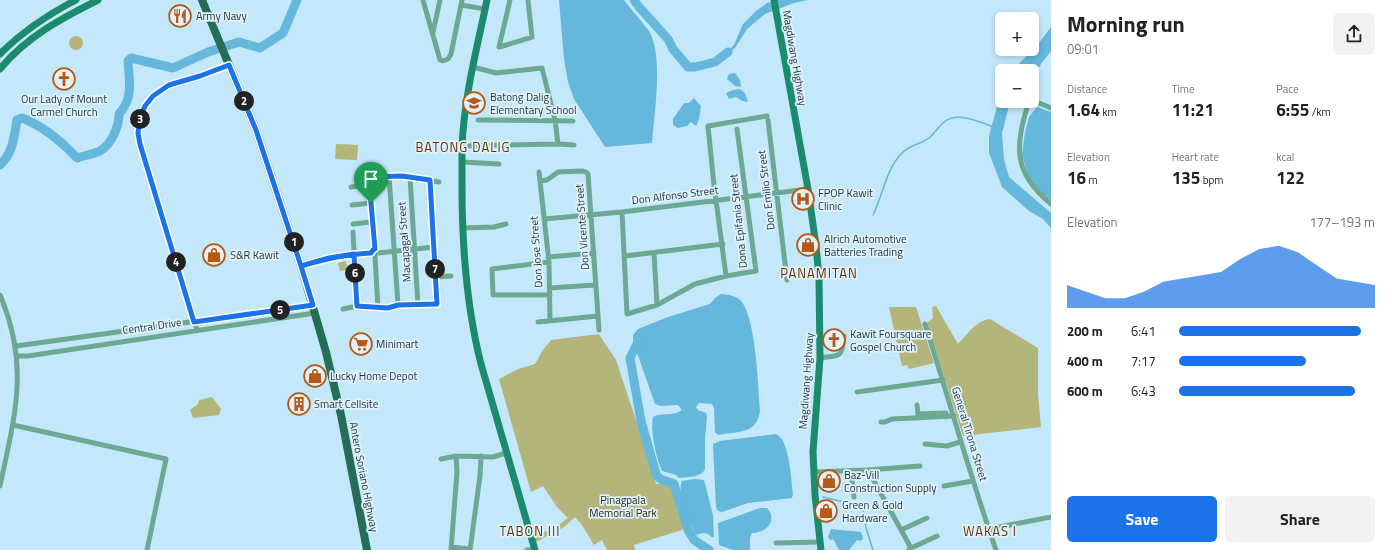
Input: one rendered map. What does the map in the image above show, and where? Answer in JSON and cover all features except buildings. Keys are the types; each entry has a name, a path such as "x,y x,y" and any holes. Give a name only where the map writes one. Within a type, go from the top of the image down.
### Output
{"main road":[{"name":"Antero Soriano Highway","path":"202,0 256,130 314,309 326,352 345,434 367,549"}],"street":[{"path":"0,54 23,32 46,16 76,0"},
{"path":"0,69 21,47 51,25 98,0"},
{"path":"423,0 440,60 443,61 448,59 451,54 461,2 485,9"},
{"path":"433,34 440,0"},
{"path":"486,0 473,67 462,146 462,228 469,310 474,338 535,550 527,550"},
{"path":"510,0 499,47 532,37 528,0"},
{"name":"Magdiwang Highway","path":"774,0 808,189 819,277 820,358 813,438 814,472 821,550"},
{"path":"46,16 51,25"},
{"path":"197,330 140,144 138,133 139,122 147,103 161,90 174,83 200,76 229,65"},
{"path":"473,67 496,73 542,68 555,120 558,144"},
{"path":"1039,103 1051,108"},
{"path":"1027,108 1024,117 1020,155 1023,172 1030,183 1051,204"},
{"name":"Don Emilio Street","path":"726,276 708,126 768,118 787,280"},
{"path":"478,120 573,121"},
{"name":"Dona Epifania Street","path":"625,256 627,314 657,305 695,284 726,276 756,271 737,129"},
{"path":"462,146 574,145"},
{"path":"462,162 500,164"},
{"name":"Don Jose Street","path":"539,172 548,260 550,321"},
{"name":"Don Vicente Street","path":"540,181 547,180 558,172 586,172 588,174 599,330"},
{"path":"389,176 398,305"},
{"path":"378,308 370,177 410,177 440,182"},
{"name":"Macapagal Street","path":"410,177 418,305"},
{"path":"343,309 357,306 388,308 398,305 437,304 430,180"},
{"path":"351,187 370,185"},
{"name":"Don Alfonso Street","path":"544,219 622,212 808,189"},
{"path":"352,205 371,203"},
{"path":"622,212 625,256 723,244"},
{"path":"353,224 372,222"},
{"path":"462,228 494,227 506,224"},
{"path":"353,232 357,306"},
{"path":"301,266 329,258 354,254 434,247"},
{"path":"550,295 493,295 492,269 594,253"},
{"path":"654,253 657,305"},
{"path":"436,277 450,276"},
{"path":"549,288 596,285"},
{"path":"0,295 8,314 16,346 18,390 13,425 0,486"},
{"name":"Central Drive","path":"16,346 194,322 314,309"},
{"name":"Central Drive","path":"17,356 28,356 197,330 314,309"},
{"path":"538,322 598,316"},
{"name":"General Tirona Street","path":"925,324 954,416 960,442 996,550"},
{"path":"820,358 837,356 841,354 844,336"},
{"path":"857,392 943,380"},
{"path":"917,405 918,416"},
{"path":"881,422 892,419 918,416 954,416"},
{"path":"13,425 166,459 146,550"},
{"path":"924,444 947,446 960,442"},
{"path":"441,459 456,456 493,457 506,453"},
{"path":"456,456 458,472 451,549 470,550 480,476 481,456"},
{"path":"814,472 920,466"},
{"path":"868,470 901,530 909,549 937,536"},
{"path":"851,471 854,497"},
{"path":"944,486 973,482"},
{"path":"989,529 1051,517"},
{"path":"901,530 926,518"},
{"path":"776,543 820,542"}],"green space":[{"path":"76,36 81,38 83,43 81,48 76,50 71,48 69,43 71,38"},
{"path":"336,144 358,145 357,160 335,159"},
{"path":"346,261 347,270 340,271 338,263"},
{"path":"936,306 958,344 976,325 990,319 1038,348 1038,394 1041,427 963,436 927,323 933,318 932,307"},
{"path":"889,307 916,307 934,363 909,369 907,365 902,366"},
{"name":"Pinagpala Memorial Park","path":"599,334 616,360 656,484 672,485 685,529 634,545 635,550 607,550 602,540 594,545 582,525 575,517 564,527 536,542 534,534 552,530 568,518 557,507 543,486 531,492 499,379 518,369 535,364 551,340"},
{"path":"212,397 221,409 219,415 193,418 190,410 198,404 199,400"}],"water":[{"path":"559,0 624,0 649,31 654,42 657,70 652,143 605,147 574,99 568,82 564,59"},
{"path":"778,0 808,0 794,3 765,14 747,29 735,48 718,60 734,45 743,24 756,11 767,3"},
{"path":"1051,27 1051,51 1039,67 1039,64 1019,64 1027,56 1039,56 1039,43"},
{"path":"735,73 740,80 741,87 735,86 727,79 729,74"},
{"path":"740,89 745,93 748,102 742,101 736,97 729,99 726,93"},
{"path":"694,98 701,106 696,126 691,122 687,126 678,128 673,125 673,119 684,103 689,103"},
{"path":"997,108 1008,108 1002,133 1004,160 1009,177 1051,213 1051,228 1043,219 1029,211 1002,187 989,153 989,136"},
{"path":"1036,108 1051,112 1051,201 1030,183 1022,155 1025,132 1029,117"},
{"path":"721,294 732,296 741,301 750,322 757,370 760,411 758,419 750,428 739,432 718,435 715,432 714,408 712,404 699,403 696,407 698,410 706,413 707,416 705,469 697,476 679,478 676,475 662,471 654,444 652,423 653,417 675,413 682,410 678,405 661,406 655,404 633,342 633,335 638,329 668,317 710,304"},
{"path":"776,434 781,438 787,452 793,494 792,498 748,503 722,512 718,511 716,507 713,444 720,441"},
{"path":"695,479 704,480 713,515 714,537 703,533 696,535 684,508 681,493 682,481"},
{"path":"760,508 767,508 770,513 771,521 762,531 752,533 750,538 750,550 733,550 719,545 718,523"},
{"path":"831,529 861,532 863,539 860,541 857,540 849,550 839,550 833,539 830,540 828,537"}],"waterway":[{"path":"0,165 10,150 14,139 17,120 22,118 37,125 51,135 77,158 100,151 113,137 119,119 119,114 127,102 130,89 128,61 131,58 173,68 208,52 239,42 260,48 283,33 297,0"},
{"path":"634,0 668,39 673,49 688,67 695,67 715,62 728,52"},
{"path":"873,215 897,158 912,146 929,138 944,122 956,117 962,117 994,127"},
{"path":"638,342 630,358 641,421 656,474 662,480 674,484 688,530 694,540 709,550"},
{"path":"823,497 852,504 863,509 866,528 873,550"}],"place":[{"name":"Army Navy","path":"180,16"},
{"name":"Our Lady of Mount Carmel Church","path":"64,79"},
{"name":"Batong Dalig Elementary School","path":"474,103"},
{"name":"FPOP Kawit Clinic","path":"803,199"},
{"name":"Alrich Automotive Batteries Trading","path":"808,245"},
{"name":"S&R Kawit","path":"214,255"},
{"name":"Kawit Foursquare Gospel Church","path":"834,340"},
{"name":"Minimart","path":"361,344"},
{"name":"Lucky Home Depot","path":"315,376"},
{"name":"Smart Cellsite","path":"299,404"},
{"name":"Baz-Vill Construction Supply","path":"829,481"},
{"name":"Green & Gold Hardware","path":"826,511"}],"district":[{"name":"BATONG DALIG","path":"463,147"},
{"name":"PANAMITAN","path":"819,273"},
{"name":"TABON III","path":"530,531"},
{"name":"WAKAS I","path":"990,531"}],"route":[{"path":"371,203 370,177 402,176 430,180 437,304 398,305 388,308 357,306 354,254 329,258 301,266 313,305 194,322 138,138 139,122 145,106 157,92 169,85 200,76 229,65 265,155 301,266 329,258 354,254 371,253 375,249 371,203"}]}
